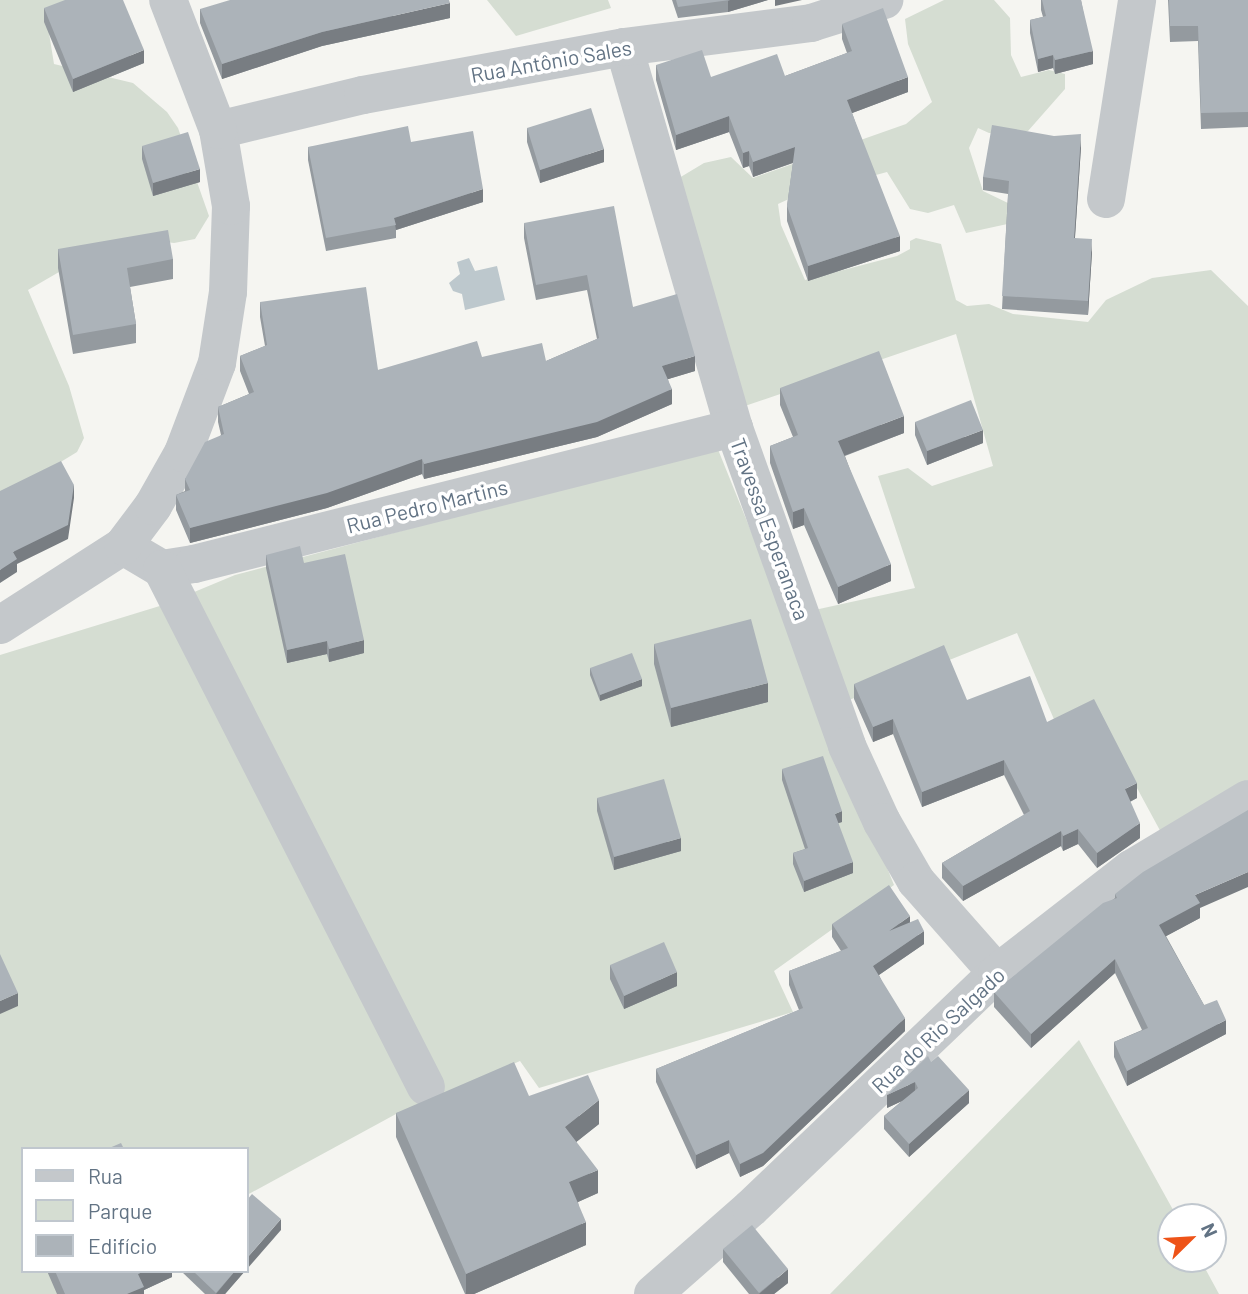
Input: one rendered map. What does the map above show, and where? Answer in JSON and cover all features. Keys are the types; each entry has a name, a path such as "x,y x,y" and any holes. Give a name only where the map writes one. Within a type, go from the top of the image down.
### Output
{"street":[{"path":"0,625 123,546 153,506 183,453 217,363 228,292 231,206 219,130 168,0"},
{"name":"Rua Antônio Sales","path":"219,130 363,95 884,0"},
{"path":"1106,199 1137,0"},
{"name":"Travessa Esperanaca","path":"624,47 734,428 860,778 916,881 997,973"},
{"name":"Rua Pedro Martins","path":"162,569 734,428"},
{"path":"123,546 162,569 426,1087"},
{"name":"Rua do Rio Salgado","path":"653,1294 751,1208 997,973 1131,869 1248,799"}],"green space":[{"path":"0,0 79,0 49,33 54,64 133,83 167,112 178,128 209,216 195,239 174,243 142,239 97,250 28,290 69,386 84,438 77,452 0,499"},
{"path":"487,0 608,0 611,8 516,36"},
{"path":"944,0 994,0 1010,18 1011,55 1021,77 1049,70 1065,74 1065,89 1028,131 989,133 978,128 969,148 983,191 1010,204 1012,223 966,233 954,205 928,213 910,209 887,172 791,198 778,204 781,225 805,280 897,256 910,249 910,241 916,238 941,244 956,300 967,306 989,304 1013,314 1088,322 1106,300 1152,278 1211,270 1248,306 1248,788 1163,836 1092,705 1056,724 1017,633 844,702 810,611 915,588 878,476 908,468 932,486 993,466 956,334 742,407 674,181 704,163 731,157 753,178 906,124 932,102 908,44 905,19"},
{"path":"717,447 894,885 774,971 793,1012 539,1088 520,1061 396,1114 248,1194 248,1147 21,1147 21,1273 102,1273 64,1294 0,1294 0,655 163,605 235,575"},
{"path":"1079,1040 1169,1203 1157,1203 1157,1273 1208,1273 1219,1294 830,1294"}],"shaded area":[{"path":"469,258 475,271 497,266 505,300 465,310 462,294 453,291 449,283 460,274 457,262"}],"building":[{"path":"65,0 123,0 144,50 73,79 44,8"},
{"path":"230,0 449,0 450,3 322,32 222,64 200,9"},
{"path":"676,0 730,0 678,7"},
{"path":"1042,0 1081,0 1093,51 1055,60 1053,55 1038,59 1030,20 1046,16"},
{"path":"1169,0 1248,0 1248,112 1201,113 1198,26 1170,26"},
{"path":"883,8 908,77 847,100 900,236 808,266 787,206 795,147 753,162 749,151 743,153 729,116 676,135 656,65 702,50 711,77 777,54 785,76 852,51 842,24"},
{"path":"591,108 604,149 540,170 527,128"},
{"path":"992,125 1054,136 1081,134 1074,238 1092,239 1088,301 1002,296 1009,181 983,177"},
{"path":"408,126 411,142 473,131 483,189 394,218 396,225 326,238 308,147"},
{"path":"188,132 200,169 153,183 142,146"},
{"path":"614,206 633,307 677,294 695,356 662,366 672,389 597,422 424,464 422,459 327,493 190,528 176,495 190,490 185,479 205,442 224,434 218,407 254,392 240,356 267,345 260,302 366,287 378,370 477,341 482,357 542,343 546,361 599,338 587,275 536,285 524,223"},
{"path":"168,230 173,259 127,268 136,324 73,335 58,249"},
{"path":"879,351 904,416 838,441 891,564 838,587 804,508 793,512 770,446 798,435 780,388"},
{"path":"971,400 983,430 927,451 915,422"},
{"path":"61,461 74,485 68,525 13,552 17,559 0,570 0,491"},
{"path":"300,546 304,563 345,554 364,640 329,649 327,641 287,650 266,555"},
{"path":"751,619 768,683 671,708 654,644"},
{"path":"944,645 967,700 1030,676 1047,722 1094,699 1137,783 1125,789 1140,823 1097,853 1078,829 1063,836 1061,831 963,886 942,863 1030,811 1004,760 922,792 893,719 873,727 854,684"},
{"path":"632,653 642,679 600,695 590,668"},
{"path":"823,756 842,811 835,814 853,862 804,881 793,853 808,848 782,769"},
{"path":"664,779 681,838 614,857 597,798"},
{"path":"1248,810 1248,872 1195,895 1200,903 1159,925 1204,1005 1217,1000 1226,1020 1127,1071 1114,1042 1148,1028 1115,959 1031,1034 994,992 1103,903 1117,898 1115,894 1143,872"},
{"path":"889,885 910,916 889,931 918,919 924,931 873,966 905,1018 763,1153 740,1164 729,1140 696,1155 656,1069 803,1008 789,971 848,948 832,924"},
{"path":"664,942 677,972 624,996 610,965"},
{"path":"0,954 18,993 0,1001"},
{"path":"928,1056 931,1062 938,1056 969,1090 909,1144 884,1116 918,1088 915,1082 887,1095"},
{"path":"514,1062 529,1096 588,1075 599,1100 565,1127 598,1170 569,1182 586,1222 466,1274 396,1113"},
{"path":"252,1194 281,1219 248,1257 248,1199"},
{"path":"752,1225 788,1269 759,1293 723,1249"},
{"path":"56,1273 140,1273 138,1274 144,1287 127,1294 65,1294"},
{"path":"195,1273 233,1273 216,1293"}]}
